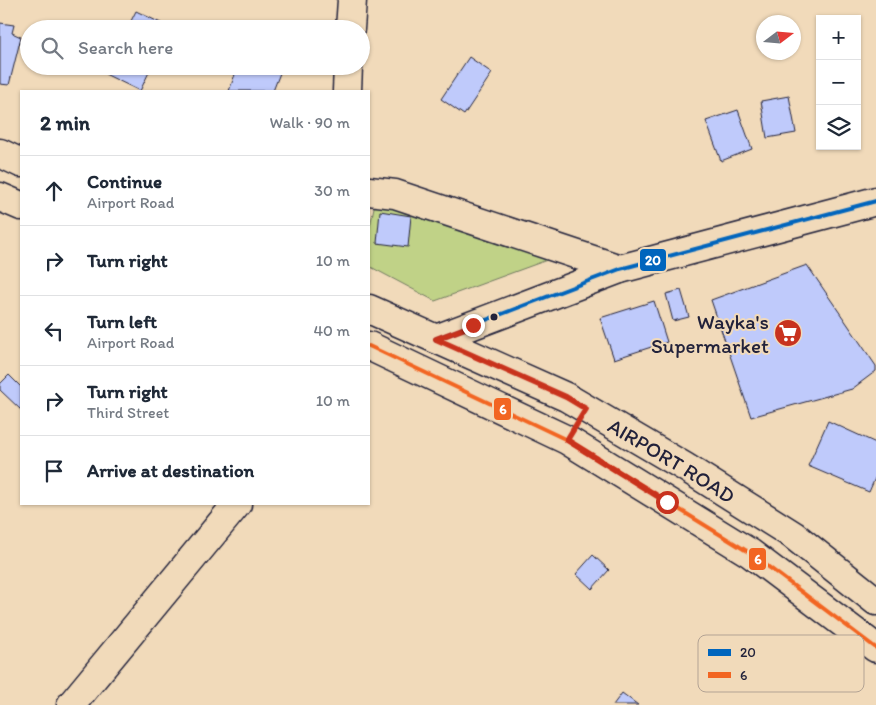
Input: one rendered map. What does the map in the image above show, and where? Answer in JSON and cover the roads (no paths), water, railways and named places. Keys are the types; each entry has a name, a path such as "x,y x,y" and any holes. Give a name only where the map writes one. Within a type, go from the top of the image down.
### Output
{"street":[{"path":"351,20 352,0"},
{"path":"347,90 348,75"},
{"path":"0,153 20,163"},
{"path":"370,191 395,194 620,269"},
{"path":"0,198 20,206"},
{"path":"436,339 620,269 876,201"},
{"name":"AIRPORT ROAD","path":"370,310 566,397 685,467 792,535 876,601"},
{"name":"AIRPORT ROAD","path":"370,346 567,440 750,553 859,635"},
{"path":"567,440 586,409"},
{"path":"70,705 236,505"},
{"name":"AIRPORT ROAD","path":"864,639 876,648"}],"place":[{"name":"Wayka's Supermarket","path":"788,333"}]}
